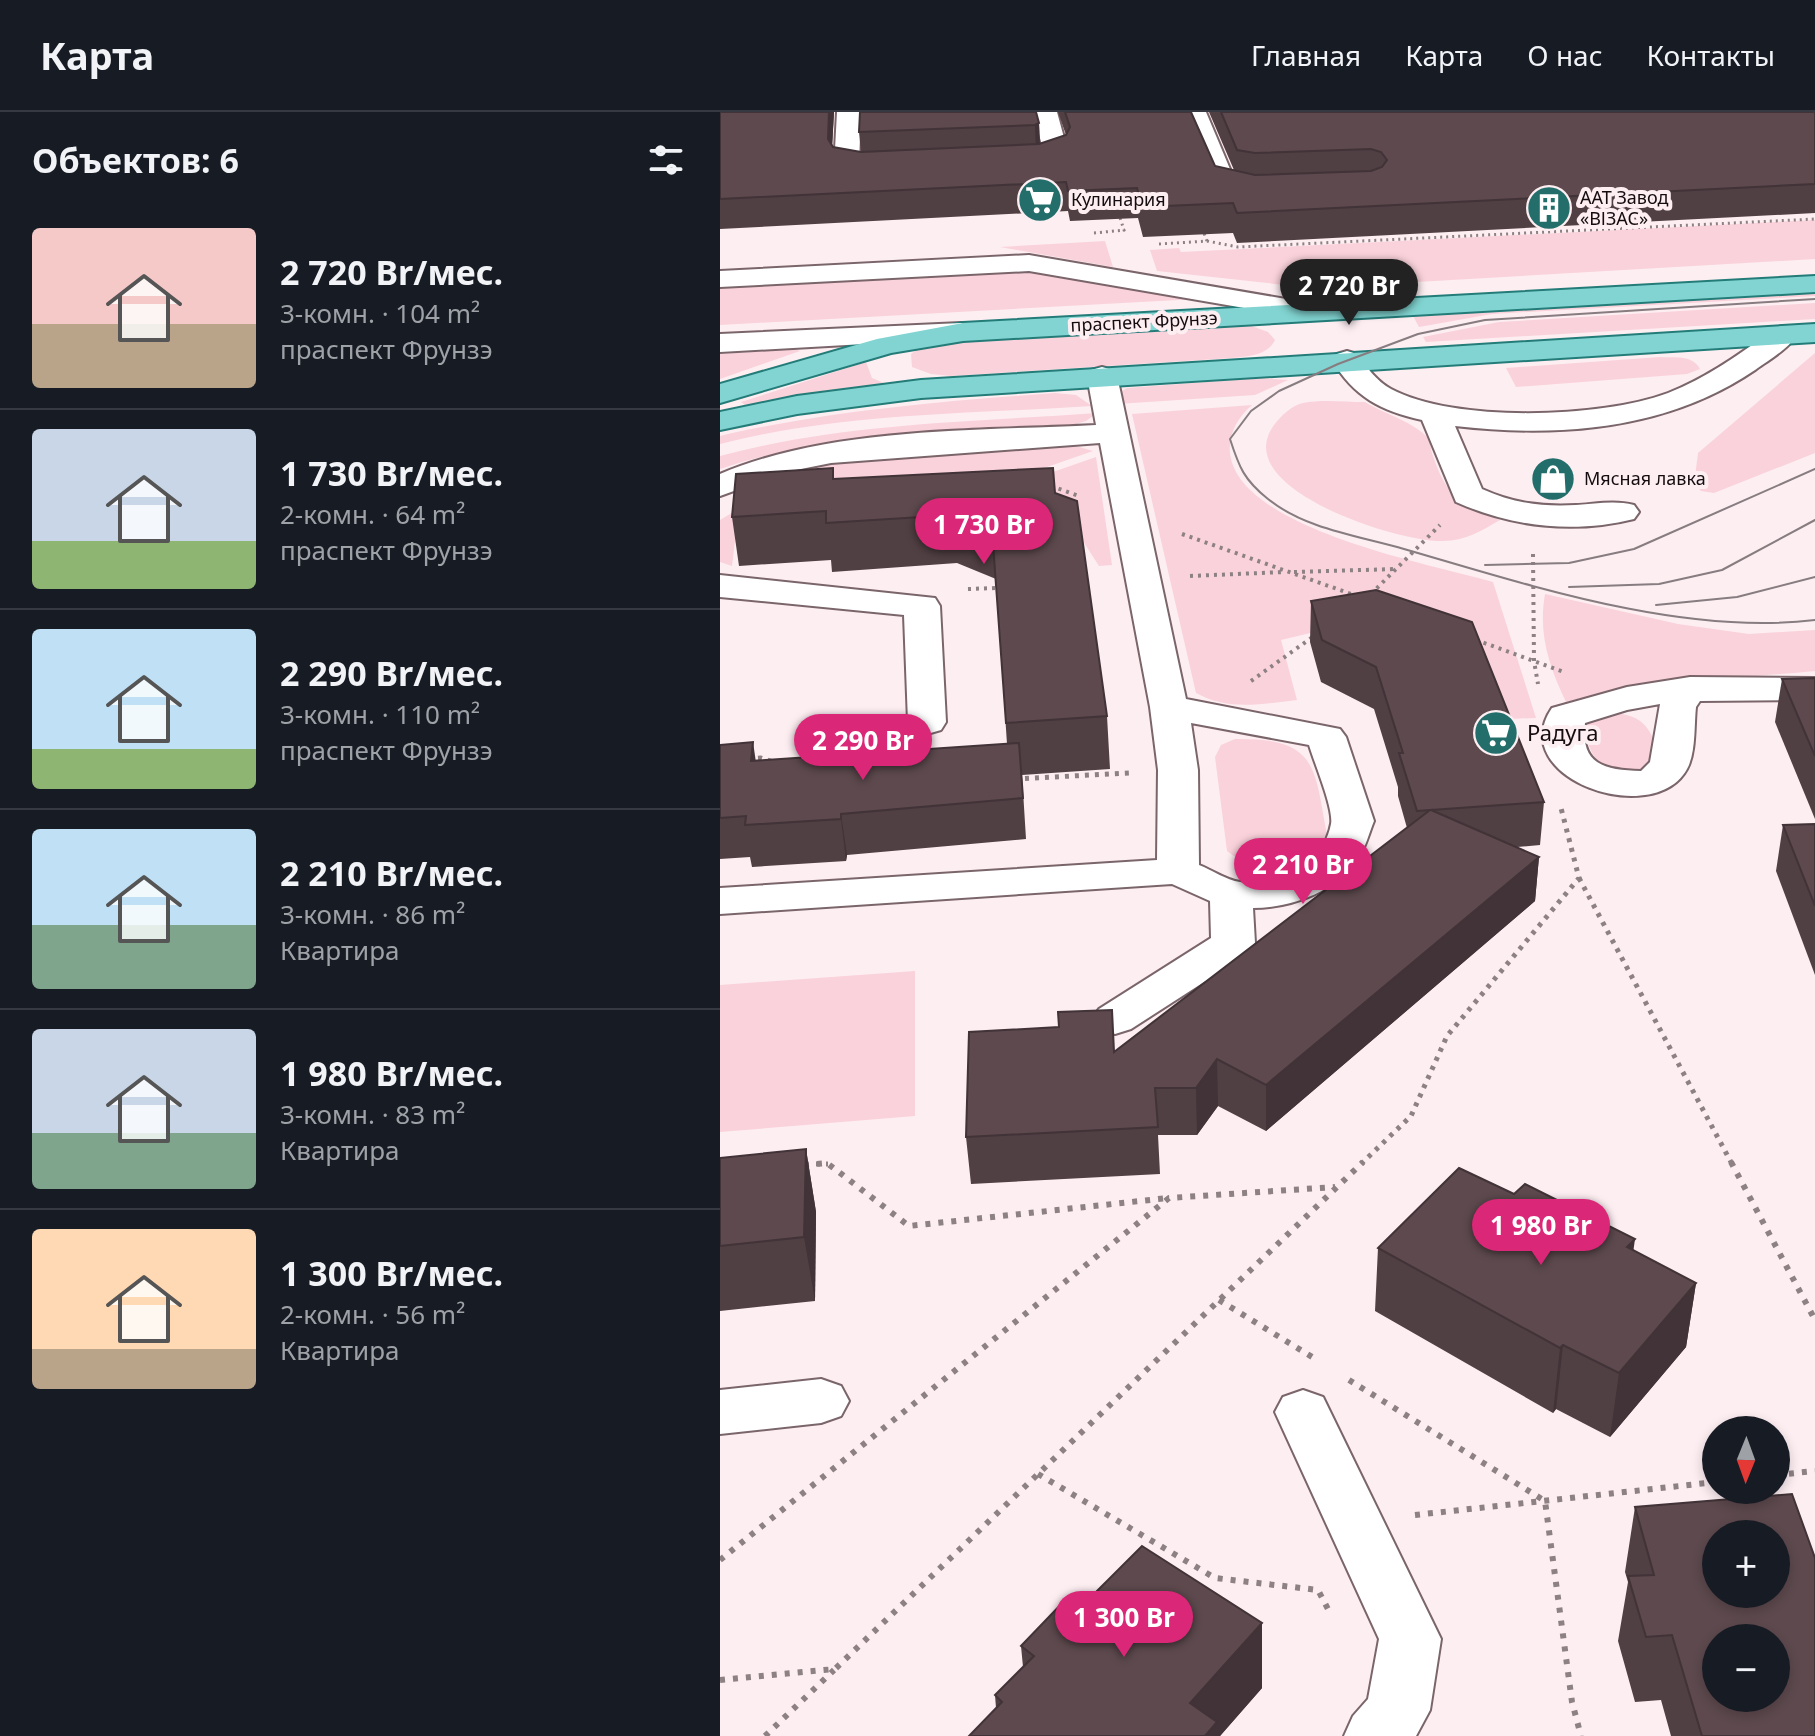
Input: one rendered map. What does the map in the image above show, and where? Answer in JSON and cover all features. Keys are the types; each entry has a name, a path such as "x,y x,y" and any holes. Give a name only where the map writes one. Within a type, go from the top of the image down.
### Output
{"main road":[{"name":"праспект Фрунзэ","path":"720,394 887,345 963,332 1815,284"},
{"path":"1315,312 1341,361"},
{"path":"720,421 797,405 921,389 1815,333"},
{"path":"887,345 883,360 894,375 921,389"}],"lane":[{"path":"849,112 846,168 864,171 909,169"},
{"path":"997,165 1041,163 1057,156 1045,112"},
{"path":"1194,112 1225,187 1255,193 1284,192"},
{"path":"720,279 1029,263 1315,312"},
{"path":"720,343 963,332"},
{"path":"1341,361 1377,395 1435,415 1520,421 1609,417 1677,401 1736,371 1783,335"},
{"path":"1102,376 1130,516 1187,710 1178,770 1178,871"},
{"path":"1435,415 1468,495 1498,510 1532,517 1622,512"},
{"path":"720,486 756,469 814,455 898,446 1115,433"},
{"path":"720,586 922,606 927,722"},
{"path":"1690,688 1677,707 1669,766 1651,783 1609,783 1574,765 1564,745 1566,716 1604,701 1690,688 1815,689"},
{"path":"720,901 1178,871 1231,895 1268,895 1308,883 1341,853 1353,821 1326,737 1187,710"},
{"path":"1115,1019 1233,943 1231,895"},
{"path":"1324,1385 1355,1521 1410,1639 1398,1710 1376,1736"},
{"path":"720,1412 821,1401"}],"path":[{"path":"1120,218 1125,230"},
{"path":"1145,245 1207,241 1238,247 1815,219"},
{"path":"1202,227 1207,241"},
{"path":"1042,483 1365,600 1468,495"},
{"path":"1532,517 1534,661 1539,689"},
{"path":"1146,578 1397,569"},
{"path":"968,589 997,588"},
{"path":"1187,710 1316,635"},
{"path":"1464,635 1589,681 1647,694"},
{"path":"734,760 761,758 775,762"},
{"path":"1574,765 1556,787 1579,878 1815,1320"},
{"path":"1011,779 1178,770"},
{"path":"765,1736 1411,1116 1447,1036 1579,878"},
{"path":"796,1165 827,1163 909,1226 1169,1198 1336,1187"},
{"path":"720,1560 1169,1198"},
{"path":"1219,1300 1324,1385 1545,1501"},
{"path":"1790,1474 1815,1471"},
{"path":"1038,1474 1215,1578 1318,1590"},
{"path":"1318,1590 1355,1521 1702,1484"},
{"path":"1545,1501 1572,1702 1581,1736"},
{"path":"1318,1590 1337,1626"},
{"path":"720,1680 835,1669"}],"shaded area":[{"path":"1815,220 1815,259 1312,288 1157,271 1150,250 1179,248 1181,252"},
{"path":"1105,241 1113,267 1000,247"},
{"path":"1033,272 1215,298 720,325 720,288"},
{"path":"1815,291 1815,296 1492,314 1419,327 1412,314"},
{"path":"1815,303 1815,319 1426,342 1423,337 1499,322"},
{"path":"1246,324 1268,332 1275,340 1272,345 1256,354 1232,358 951,376 931,374 912,367 911,354 921,347 943,341"},
{"path":"800,351 720,379 720,354"},
{"path":"1815,353 1815,453 1714,493 1701,491 1694,484 1698,453"},
{"path":"1660,357 1688,359 1700,369 1687,374 1516,387 1506,368"},
{"path":"866,362 872,378 884,383 745,405 741,402"},
{"path":"1261,378 1288,380 1255,395 1117,404 1116,395 1127,388"},
{"path":"1055,393 1076,395 1092,406 858,420 720,444 720,436 809,419 931,403"},
{"path":"1310,402 1365,402 1426,436 1437,468 1456,497 1500,520 1466,537 1443,541 1392,533 1325,508 1296,490 1275,470 1266,448 1274,425 1291,408"},
{"path":"1252,405 1235,426 1230,453 1241,480 1266,503 1300,522 1341,539 1493,582 1536,718 1505,719 1369,619 1281,640 1297,700 1233,704 1196,693 1132,414"},
{"path":"1097,413 1086,421 1062,428 846,442 761,457 720,469 720,456 766,445 860,430"},
{"path":"1076,446 1093,451 1027,474 744,493 813,468 851,461 931,452"},
{"path":"1096,457 1112,565 1099,566 1081,538 1016,512 738,515 732,566 720,562 720,520 755,499 1030,480"},
{"path":"1545,594 1678,624 1749,634 1815,630 1815,671 1658,685 1566,702 1546,650 1543,623"},
{"path":"1606,713 1636,718 1648,729 1661,757 1647,766 1630,771 1621,772 1605,767 1593,754 1581,727 1590,717"},
{"path":"1235,739 1262,740 1297,750 1314,774 1327,835 1279,866 1255,866 1227,851 1215,757 1221,745"},
{"path":"915,971 915,1116 720,1132 720,985"}],"building":[{"path":"720,112 829,112 828,139 833,147 861,152 1039,144 1066,135 1070,127 1065,112 1191,112 1215,166 1255,175 1371,171 1382,167 1387,160 1381,152 1371,149 1255,153 1237,150 1221,112 1815,112 1815,184 1237,213 1233,203 1142,207 1137,188 1068,191 1066,182 720,199"},
{"path":"860,112 1036,112 1039,123 859,132"},
{"path":"833,468 833,479 1053,468 1055,493 1077,501 1107,716 1006,723 992,530 953,515 826,523 826,511 732,517 736,474"},
{"path":"1376,590 1472,622 1544,802 1431,810 1539,857 1266,1085 1217,1059 1196,1088 1155,1088 1158,1127 966,1137 969,1032 1059,1027 1058,1012 1112,1010 1114,1052 1430,810 1417,811 1399,753 1403,753 1376,667 1322,640 1311,601"},
{"path":"1815,678 1815,756 1782,679"},
{"path":"753,742 751,761 1019,743 1023,798 841,814 841,819 745,825 746,816 720,818 720,745"},
{"path":"1815,824 1815,906 1783,825"},
{"path":"806,1149 804,1237 720,1246 720,1158"},
{"path":"1459,1168 1514,1194 1525,1184 1635,1239 1627,1247 1696,1283 1619,1373 1563,1345 1560,1348 1378,1248"},
{"path":"1792,1494 1815,1558 1815,1736 1702,1736 1672,1635 1646,1637 1628,1576 1654,1575 1635,1507 1702,1501 1702,1504 1790,1504"},
{"path":"1142,1546 1262,1623 1190,1703 1217,1722 1205,1736 969,1736 1002,1702 995,1695 1034,1656 1021,1646 1067,1598 1081,1607"}],"tram line":[{"path":"1815,299 1485,320 1418,334 1338,364 1279,391 1251,411 1230,439 1236,458 1253,486 1283,509 1315,525 1555,592 1660,614 1713,621 1764,623 1815,620"},
{"path":"1485,565 1569,563 1634,549 1815,469"},
{"path":"1569,587 1659,584 1722,570 1815,520"},
{"path":"1656,605 1737,597 1815,577"}],"place":[{"name":"Кулинария","path":"1040,200"},
{"name":"ААТ Завод «ВІЗАС»","path":"1549,208"},
{"name":"Мясная лавка","path":"1553,479"},
{"name":"Радуга","path":"1496,733"}]}
